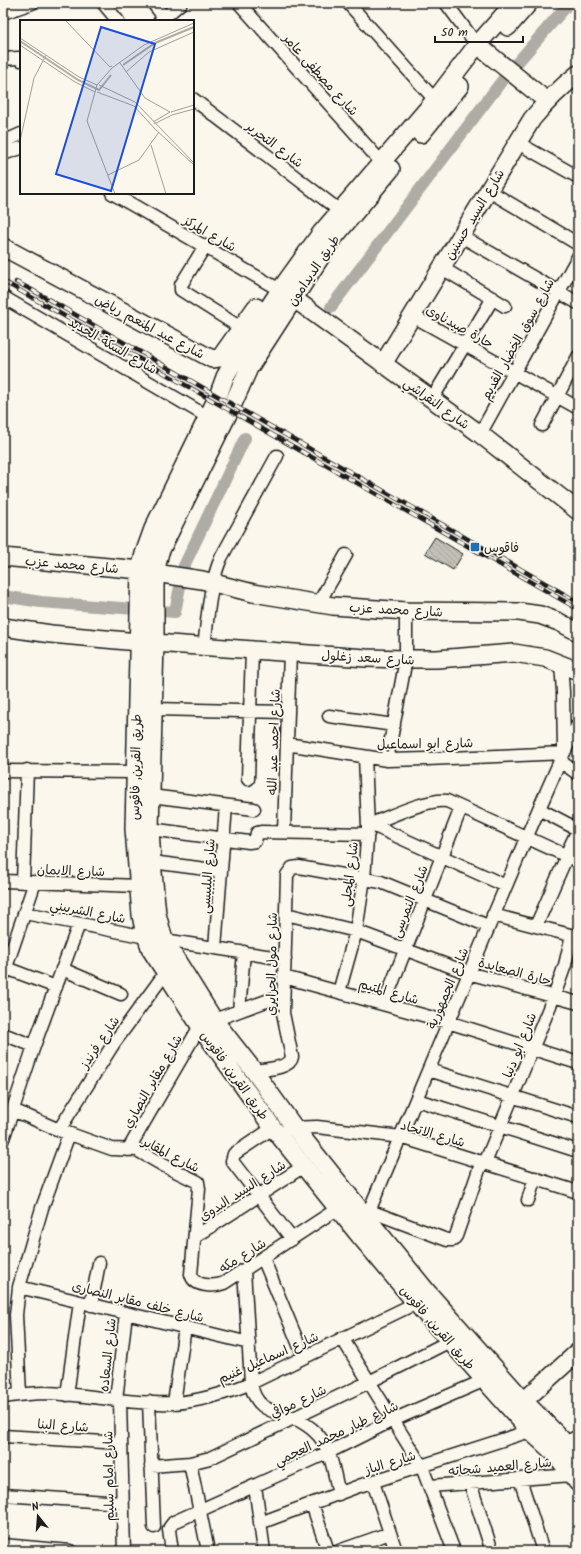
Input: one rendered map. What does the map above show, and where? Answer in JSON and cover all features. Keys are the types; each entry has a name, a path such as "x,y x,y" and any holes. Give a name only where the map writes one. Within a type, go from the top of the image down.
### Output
{"main road":[{"name":"طريق الديدامون","path":"326,237 340,211 435,100 486,52 514,3"},
{"name":"طريق الديدامون","path":"183,486 208,417 229,369 282,291 326,237 444,107 486,52 529,3"},
{"path":"486,52 547,101"},
{"name":"شارع السيد حسنين","path":"383,364 532,119 562,86 578,74"},
{"name":"شارع عبد المنعم رياض","path":"3,247 208,358 216,359 222,355 241,328 282,291"},
{"name":"طريق الديدامون","path":"151,577 144,554 151,535 233,404 282,291"},
{"name":"شارع النقراشي","path":"282,291 480,434 578,510"},
{"name":"شارع محمد عزب","path":"3,557 151,577 207,581 253,593 318,604 374,610 519,612 546,617 578,632"},
{"name":"طريق القرين, فاقوس","path":"151,577 135,772 134,829 141,915 146,937 151,950 166,972 207,1023 254,1071 294,1127 368,1215 518,1406 530,1431 554,1453 575,1479"},
{"name":"شارع سعد زغلول","path":"3,627 51,634 147,635 204,647 366,658 437,659 514,653 530,655 561,663 578,671"},
{"name":"طريق القرين, فاقوس","path":"147,635 154,709 150,829 158,918 164,940 207,1023 274,1129 337,1209 416,1303 484,1380 518,1406 572,1440 578,1456"},
{"path":"518,1406 578,1352"}],"street":[{"path":"3,13 32,3"},
{"path":"103,3 117,20"},
{"path":"153,3 162,19 181,3"},
{"name":"شارع مصطفى عامر","path":"239,3 382,163"},
{"path":"348,3 435,100"},
{"path":"446,3 486,52"},
{"path":"3,59 15,58 20,60"},
{"name":"شارع التحرير","path":"194,100 340,211"},
{"path":"3,142 20,134"},
{"path":"518,143 578,177"},
{"path":"3,154 20,148"},
{"path":"489,191 578,244"},
{"name":"شارع المركز","path":"114,194 282,291"},
{"path":"461,236 578,303"},
{"path":"205,246 181,285 181,288 183,292 241,328"},
{"name":"شارع سوق الخضار القديم","path":"480,434 578,257"},
{"path":"442,268 505,306"},
{"name":"شارع السكة الحديد","path":"3,297 208,417"},
{"path":"432,399 492,298"},
{"name":"حارة صيدناوى","path":"413,316 578,408"},
{"path":"542,425 578,358"},
{"path":"204,647 207,581 277,456"},
{"path":"318,604 346,555"},
{"path":"387,760 406,659 406,611"},
{"path":"248,779 252,650"},
{"name":"شارع احمد عبد الله","path":"284,832 290,652"},
{"name":"شارع الجمهورية","path":"561,663 564,714 562,757"},
{"path":"154,709 288,712"},
{"path":"329,716 394,725"},
{"name":"شارع الجمهورية","path":"359,1235 429,1070 468,973 527,836 578,724"},
{"name":"شارع ابو اسماعيل","path":"287,744 387,760 562,757"},
{"name":"شارع المجلى","path":"339,992 356,931 364,878 369,827 366,806 365,757"},
{"path":"562,757 578,774"},
{"path":"27,770 29,882 25,913 4,972 56,987"},
{"path":"3,771 135,772"},
{"path":"151,796 254,810"},
{"path":"150,829 252,842 255,841 256,835 259,832 369,827 436,800 447,802 527,836 570,857"},
{"name":"شارع البلبيسى","path":"215,948 226,806"},
{"name":"شارع النمرسى","path":"384,1004 461,808"},
{"path":"536,926 570,857 577,832 577,828 539,809"},
{"path":"369,827 442,856 506,886"},
{"path":"152,862 221,871"},
{"name":"شارع مول الحرايري","path":"254,1071 286,1066 292,1057 284,1020 283,995 288,875 292,868 299,867 364,878"},
{"path":"364,878 381,882 425,900 491,920 536,926 575,936"},
{"name":"شارع الايمان","path":"3,881 138,886"},
{"name":"شارع الشربيني","path":"25,913 146,937"},
{"name":"حارة الصعايدة","path":"286,914 356,931 468,973 578,1003"},
{"path":"3,1140 34,1046 79,924"},
{"name":"شارع ابو دنيا","path":"368,1215 447,1240 452,1240 456,1236 483,1162 500,1127 554,996 575,936"},
{"path":"164,940 285,959"},
{"path":"239,1011 244,952"},
{"path":"62,969 121,994"},
{"name":"شارع فرندز","path":"20,1394 16,1315 19,1286 64,1132 114,1043 166,972"},
{"name":"شارع المتيم","path":"284,976 448,1022 578,1062"},
{"path":"207,1023 283,995"},
{"name":"شارع مقابر النصاري","path":"128,1150 207,1023"},
{"path":"3,1034 34,1046"},
{"path":"429,1070 578,1117"},
{"path":"416,1100 578,1152"},
{"name":"شارع المقابر","path":"13,1110 64,1132 112,1149 142,1152 163,1165 198,1182 199,1189 195,1237"},
{"name":"شارع الاتحاد","path":"274,1129 317,1127 401,1137 578,1192"},
{"path":"274,1129 234,1154 232,1158 233,1163 292,1239"},
{"name":"شارع السيد البدوى","path":"195,1237 304,1166"},
{"path":"528,1200 535,1178"},
{"name":"شارع مكه","path":"195,1237 191,1274 193,1280 210,1286 219,1285 337,1209"},
{"path":"263,1258 304,1357"},
{"path":"67,1394 86,1303 99,1263"},
{"path":"244,1270 251,1383 254,1396 262,1406 274,1413 292,1418 314,1431 325,1444 329,1452 339,1494"},
{"name":"شارع خلف مقابر النصارى","path":"19,1286 249,1343"},
{"name":"شارع اسماعيل غنيم","path":"3,1397 20,1394 45,1393 118,1400 174,1403 206,1398 230,1392 251,1383 416,1303"},
{"name":"شارع السعاده","path":"118,1400 126,1313"},
{"path":"174,1403 184,1327"},
{"path":"342,1338 422,1467 454,1551"},
{"name":"شارع موافي","path":"151,1466 190,1463 210,1458 370,1382 450,1341"},
{"name":"شارع طيار محمد العجمي","path":"172,1551 169,1530 171,1524 329,1452 393,1420 484,1380"},
{"name":"شارع امام سليم","path":"118,1400 121,1443 124,1551"},
{"path":"149,1402 154,1527"},
{"name":"شارع الباز","path":"260,1523 372,1482 530,1431"},
{"name":"شارع البنا","path":"3,1436 121,1443"},
{"path":"190,1463 208,1551"},
{"path":"520,1479 543,1551"},
{"name":"شارع العميد شحاته","path":"430,1486 520,1479 575,1479"},
{"path":"372,1482 396,1551"},
{"path":"470,1483 492,1551"},
{"path":"255,1486 264,1551"},
{"path":"3,1495 122,1503"},
{"path":"312,1504 328,1551"},
{"path":"339,1551 390,1533"},
{"path":"3,1545 70,1551"}],"building":[{"path":"435,537 463,554 453,570 425,553"}],"waterway":[{"path":"331,307 504,78 569,3"},
{"path":"3,596 41,602 175,612 184,566 245,438"}],"railway":[{"path":"3,281 578,609"},
{"path":"16,282 578,602"}],"place":[{"name":"فاقوس","path":"475,547"}]}
